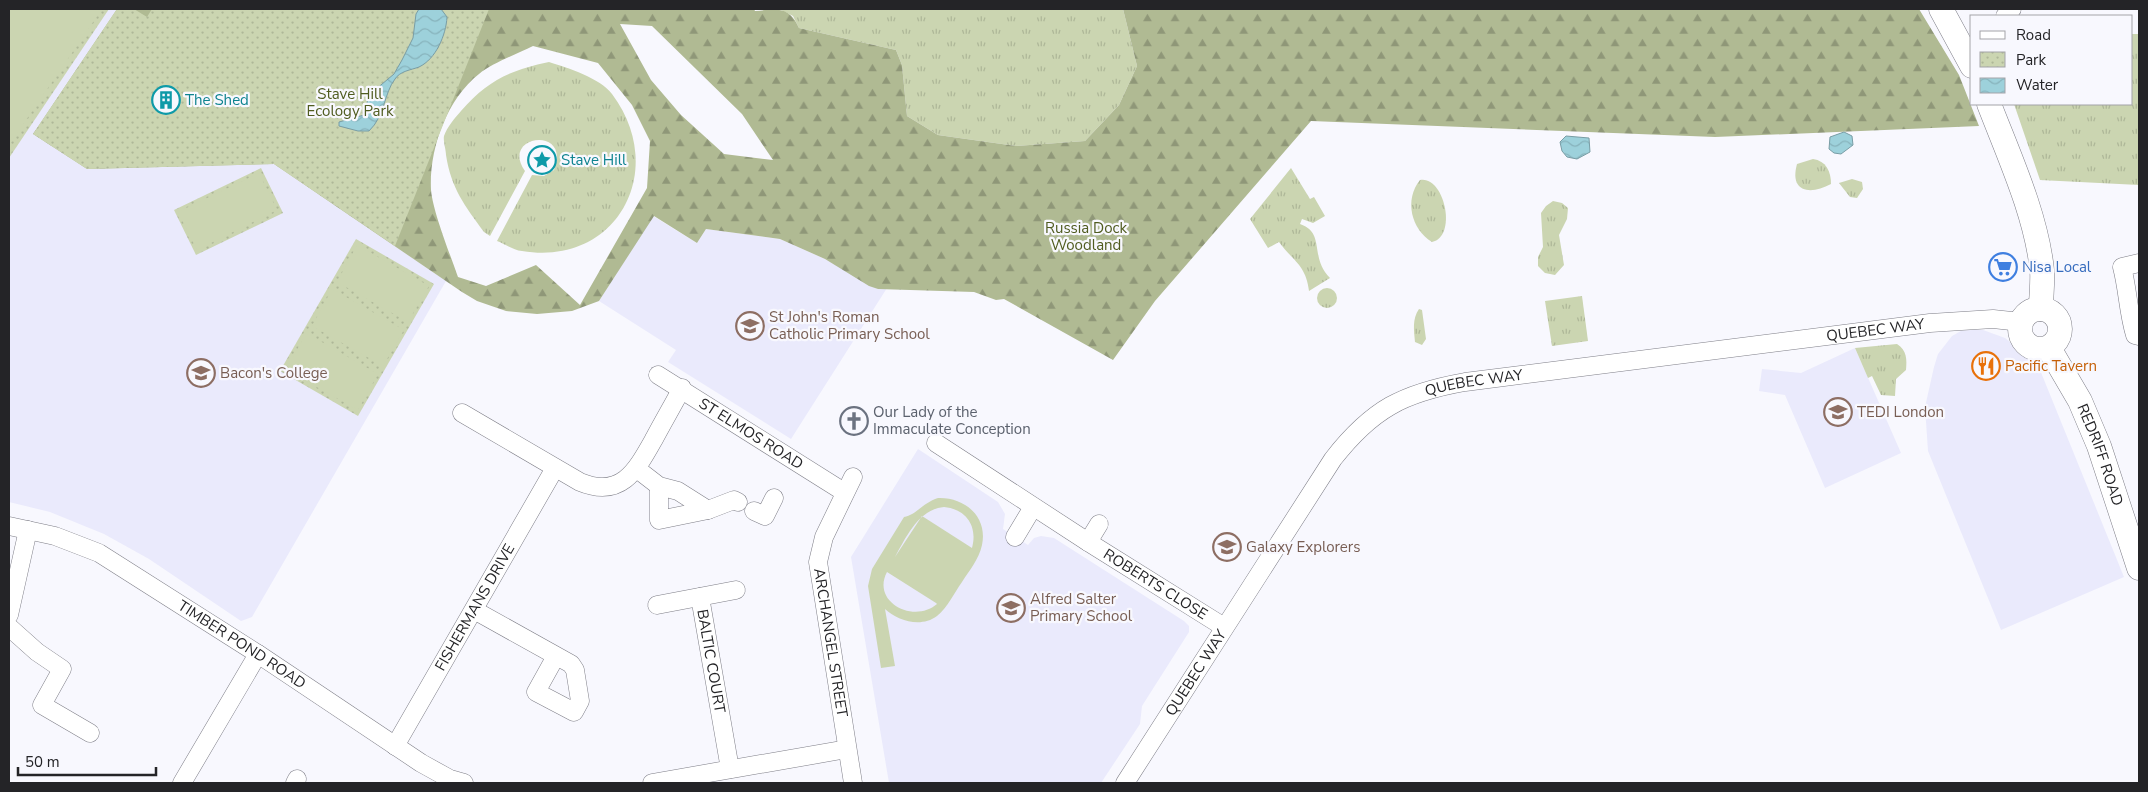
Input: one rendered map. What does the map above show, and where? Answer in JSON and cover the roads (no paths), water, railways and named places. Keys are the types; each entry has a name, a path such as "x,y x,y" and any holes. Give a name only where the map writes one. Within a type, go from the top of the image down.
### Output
{"main road":[{"path":"1941,9 1970,62"},
{"path":"1989,105 2015,173 2037,240 2042,271 2041,309"},
{"path":"2041,309 2054,314 2059,322 2060,330 2057,340 2048,348 2041,349 2026,344 2021,337 2021,322 2030,311 2041,309"},
{"name":"REDRIFF ROAD","path":"2048,348 2080,401 2099,446 2139,568"}],"street":[{"path":"2139,263 2122,267 2130,298 2128,313 2135,335 2139,336"},
{"name":"QUEBEC WAY","path":"1125,783 1333,459 1350,438 1380,411 1403,398 1429,388 1465,382 1920,324 1993,319 2021,322"},
{"name":"ST ELMOS ROAD","path":"658,375 848,485"},
{"path":"462,413 496,431 580,482 597,487 624,481 637,469 682,388"},
{"name":"ROBERTS CLOSE","path":"936,443 1033,507 1224,627"},
{"name":"FISHERMANS DRIVE","path":"395,746 555,468"},
{"path":"637,469 658,486 678,491 708,510"},
{"name":"ARCHANGEL STREET","path":"848,485 824,537 818,562 853,783"},
{"path":"658,486 658,520 708,510 734,500 738,502"},
{"path":"754,511 764,516 774,498"},
{"path":"1015,537 1033,507"},
{"name":"ROBERTS CLOSE","path":"1088,542 1099,524"},
{"name":"TIMBER POND ROAD","path":"9,526 55,536 99,553 258,654 421,763 464,783"},
{"path":"9,615 28,530"},
{"path":"700,597 736,590"},
{"name":"BALTIC COURT","path":"657,605 700,597 730,769"},
{"path":"474,610 556,656"},
{"path":"9,627 37,652 62,669 42,705 90,733"},
{"path":"182,783 258,654"},
{"path":"652,783 847,749"}],"water":[{"path":"419,9 441,9 447,17 445,31 435,52 419,67 397,76 391,85 378,119 369,131 358,131 339,126 339,122 364,115 369,95 394,74 413,38 416,14"},
{"path":"1844,132 1852,136 1853,145 1841,154 1834,153 1829,149 1830,137"},
{"path":"1566,136 1589,138 1590,152 1577,159 1567,157 1562,151 1560,142"}],"place":[{"name":"The Shed","path":"166,100"},
{"name":"Stave Hill","path":"542,160"},
{"name":"Nisa Local","path":"2003,267"},
{"name":"St John's Roman Catholic Primary School","path":"750,326"},
{"name":"Pacific Tavern","path":"1986,366"},
{"name":"Bacon's College","path":"201,373"},
{"name":"TEDI London","path":"1838,412"},
{"name":"Our Lady of the Immaculate Conception","path":"854,421"},
{"name":"Galaxy Explorers","path":"1227,547"},
{"name":"Alfred Salter Primary School","path":"1011,608"}],"park label":[{"name":"Stave Hill Ecology Park","path":"350,102"},
{"name":"Russia Dock Woodland","path":"1086,236"}]}
